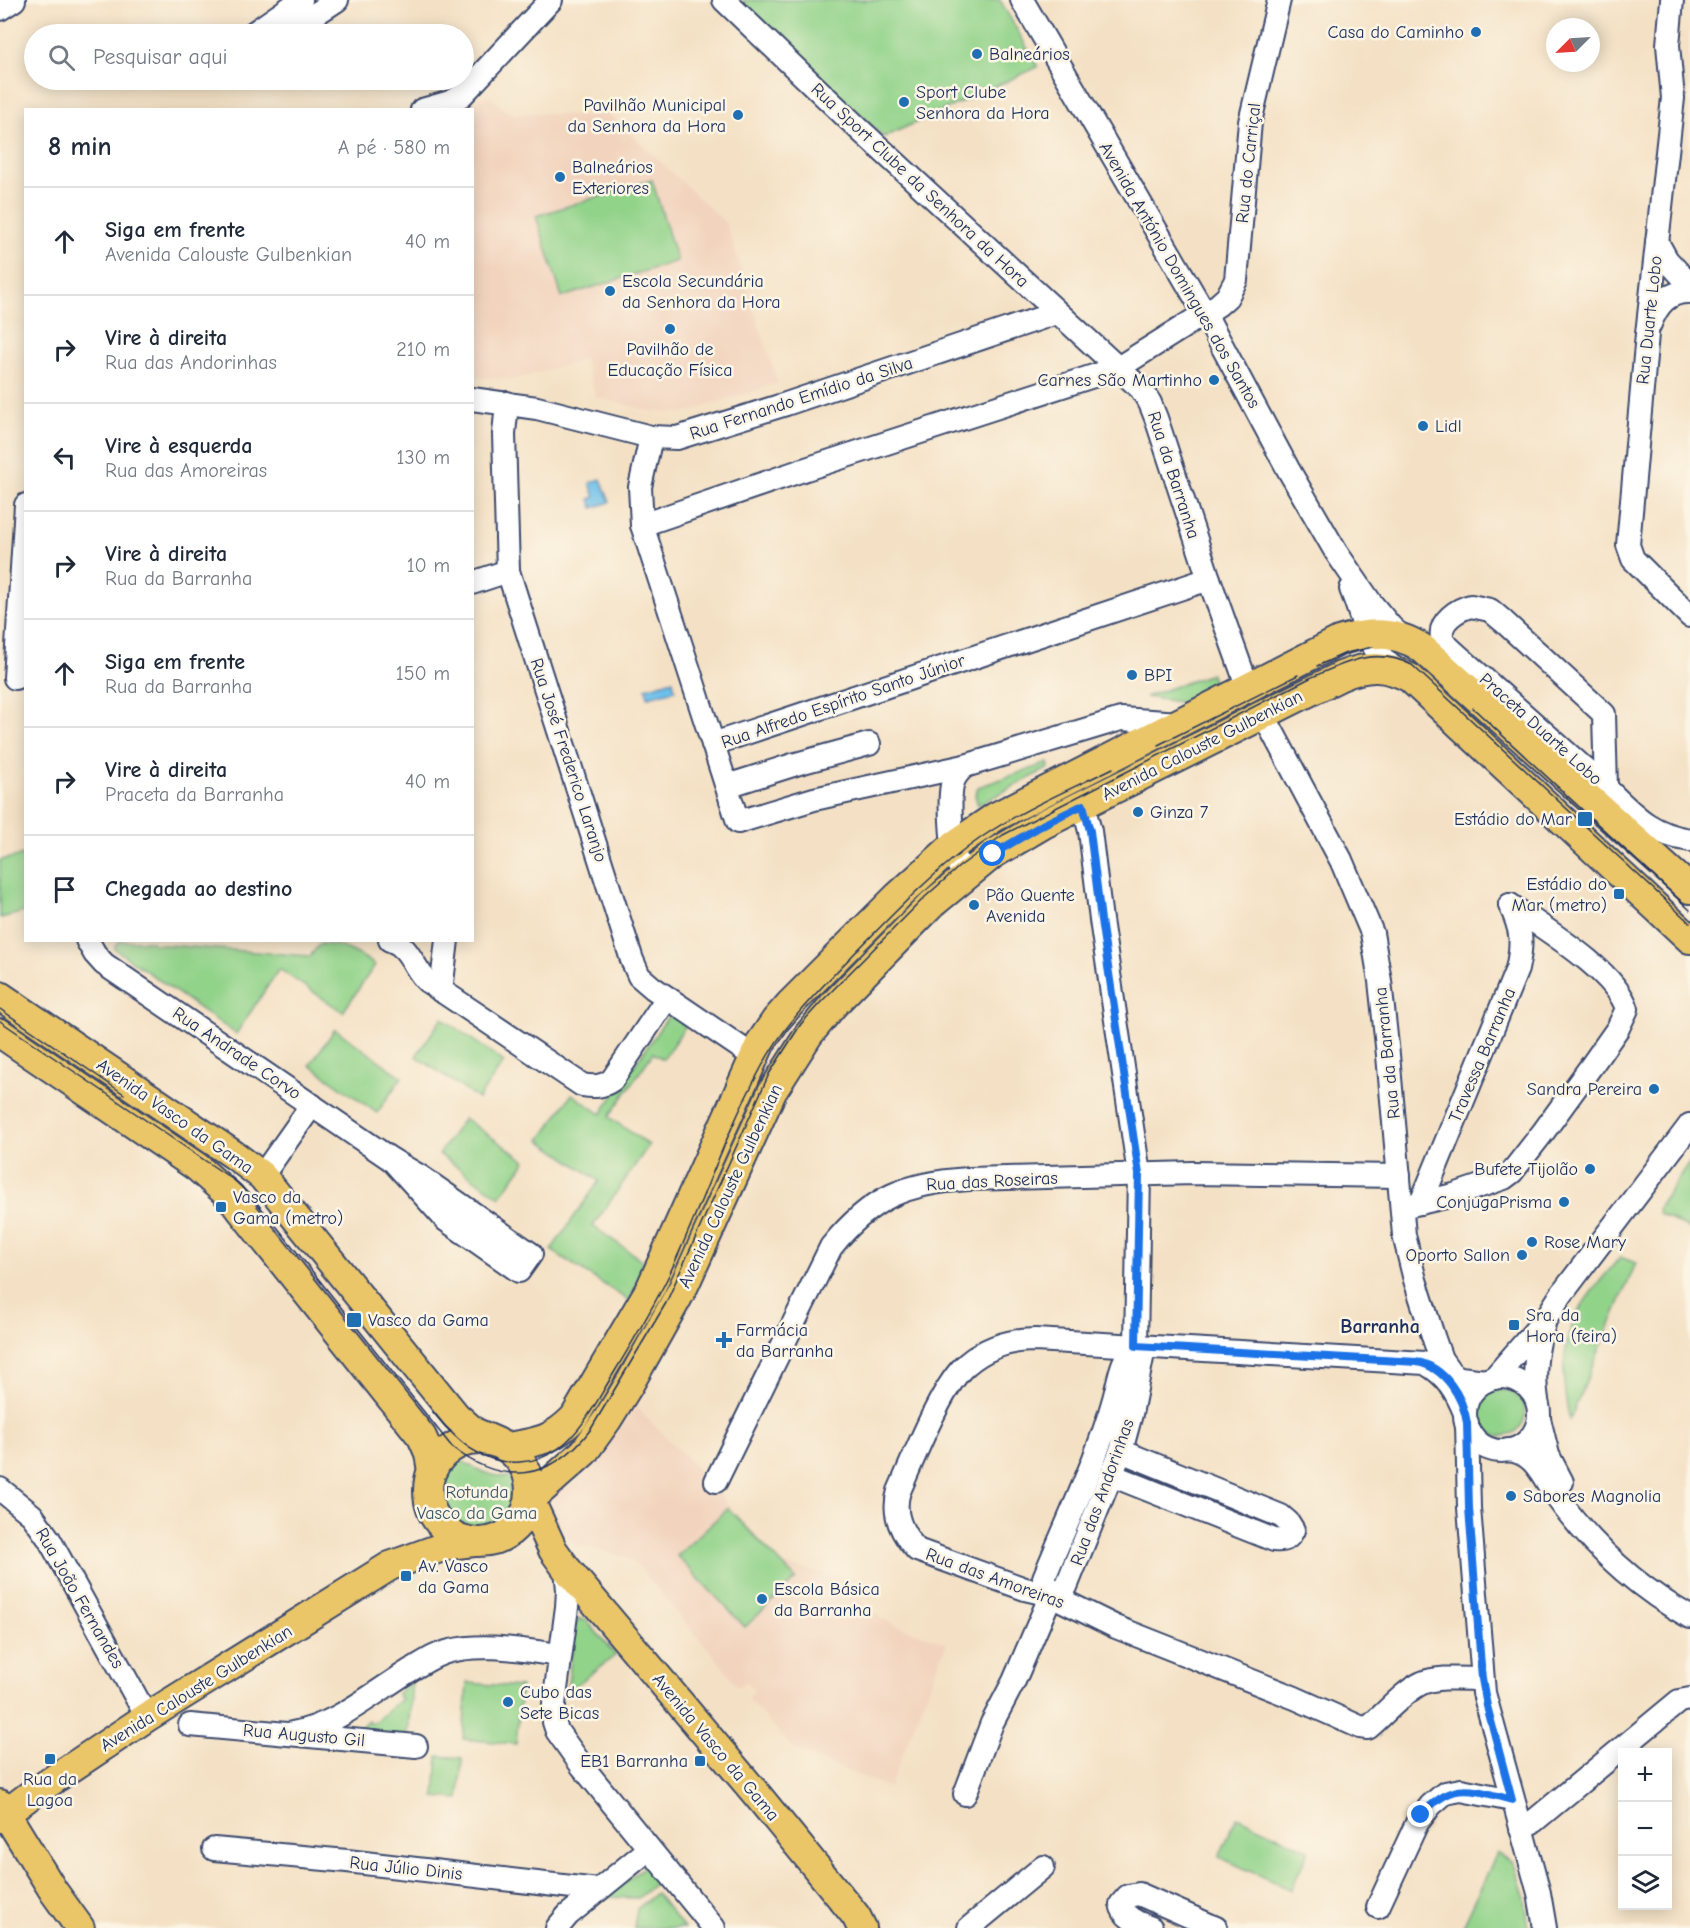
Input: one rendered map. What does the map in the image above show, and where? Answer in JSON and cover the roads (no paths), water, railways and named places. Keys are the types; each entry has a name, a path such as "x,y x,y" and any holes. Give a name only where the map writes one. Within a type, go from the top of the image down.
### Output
{"main road":[{"name":"Avenida Calouste Gulbenkian","path":"502,1445 536,1443 553,1436 574,1418 651,1287 753,1056 769,1028 898,896 954,845 1010,809 1348,638 1381,634 1402,637 1422,648 1690,889"},
{"name":"Avenida Calouste Gulbenkian","path":"530,1500 584,1452 630,1383 683,1288 761,1113 809,1034 834,1004 932,904 993,854 1020,838 1263,714 1345,674 1379,667 1398,671"},
{"path":"1398,671 1410,678 1690,939"},
{"name":"Avenida Vasco da Gama","path":"0,996 262,1176 456,1416 474,1432 502,1445"},
{"name":"Avenida Vasco da Gama","path":"0,1032 197,1167 230,1196 422,1437 429,1453 430,1482"},
{"path":"473,1440 502,1445 515,1454 527,1472 530,1483 530,1500 526,1514 519,1524 487,1540 460,1539 437,1521 430,1507 430,1482 440,1457 461,1442 473,1440"},
{"name":"Avenida Calouste Gulbenkian","path":"390,1566 419,1530 424,1517 430,1482"},
{"name":"Avenida Vasco da Gama","path":"530,1500 553,1550 566,1568 758,1796 856,1916 862,1928"},
{"name":"Avenida Calouste Gulbenkian","path":"1,1812 147,1717 390,1566 448,1545 487,1540"},
{"name":"Avenida Vasco da Gama","path":"487,1540 519,1542 566,1568"},
{"path":"1,1812 80,1928"}],"street":[{"path":"0,9 14,0"},
{"path":"266,24 301,0"},
{"path":"301,24 338,0"},
{"path":"474,82 551,0"},
{"name":"Rua Sport Clube da Senhora da Hora","path":"724,0 1056,313 1118,368"},
{"name":"Avenida António Domingues dos Santos","path":"1022,0 1204,314 1336,552 1371,603 1402,637"},
{"name":"Rua do Carriçal","path":"1204,314 1227,297 1236,280 1250,122 1279,0"},
{"name":"Rua Duarte Lobo","path":"1672,0 1668,45 1682,97 1657,242 1628,545 1633,559 1690,616"},
{"path":"429,108 450,102 467,90"},
{"path":"1657,242 1667,260 1690,285"},
{"path":"1647,334 1656,310 1662,302 1676,293 1690,292"},
{"name":"Rua Fernando Emídio da Silva","path":"474,399 537,408 651,437 676,438 689,436 1056,313"},
{"path":"642,525 866,449 1118,368 1204,314"},
{"name":"Rua da Barranha","path":"1118,368 1140,389 1150,403 1248,688"},
{"name":"Rua José Frederico Laranjo","path":"507,403 504,434 508,571 632,960 639,975 667,998 753,1056"},
{"name":"Rua Alfredo Espírito Santo Júnior","path":"651,437 640,487 642,525 713,744 1209,579"},
{"path":"14,678 24,534"},
{"path":"1336,552 1367,635 1378,655 1398,671"},
{"name":"Avenida António Domingues dos Santos","path":"1327,648 1341,632 1345,616 1344,581 1336,552"},
{"path":"474,582 508,571"},
{"name":"Praceta Duarte Lobo","path":"1471,606 1490,610 1604,714 1606,788 1447,645 1442,637 1444,624 1454,613 1471,606"},
{"name":"Rua da Barranha","path":"1263,714 1341,860 1372,933 1381,991 1399,1176 1412,1205 1408,1256 1441,1359 1451,1373 1460,1378 1490,1379"},
{"name":"Avenida Calouste Gulbenkian","path":"727,786 738,822 814,799 965,766 1121,719 1180,723"},
{"path":"713,744 727,786 869,744"},
{"path":"965,766 959,771 952,784 954,845 960,866 965,872 970,873"},
{"path":"1606,788 1644,824 1665,835 1690,840"},
{"name":"Rua das Andorinhas","path":"965,1794 992,1724 1014,1681 1051,1595 1066,1587 1121,1451 1143,1353 1136,1346 1139,1174 1090,831 1083,805"},
{"name":"Travessa Barranha","path":"1510,905 1566,944 1600,972 1618,990 1628,1009 1599,1056 1512,1172 1495,1183 1412,1205 1517,969 1521,950 1521,933 1510,905"},
{"name":"Rua Andrade Corvo","path":"88,942 104,964 392,1160 421,1177 531,1254 519,1271 446,1220 392,1160"},
{"path":"394,942 404,948 419,974 441,991 575,1083 582,1085 597,1087 612,1080 667,998"},
{"path":"441,991 447,942"},
{"path":"262,1176 312,1105"},
{"path":"1469,1508 1489,1461 1504,1450 1525,1443 1530,1438 1538,1410 1534,1380 1535,1361 1538,1342 1547,1317 1560,1295 1690,1125"},
{"name":"Rua das Roseiras","path":"716,1481 831,1247 846,1228 863,1213 901,1191 934,1181 1139,1174 1399,1176"},
{"path":"1490,1379 1547,1317"},
{"name":"Rua das Amoreiras","path":"1466,1418 1456,1391 1447,1379 1425,1364 1406,1361 1018,1340 1005,1342 977,1356 965,1365 947,1392 896,1500 901,1527 907,1540 917,1550 1025,1589 1051,1595 1116,1626 1295,1698 1360,1727 1368,1728 1421,1684 1436,1680 1482,1679"},
{"name":"Rua das Andorinhas","path":"1051,1595 1044,1578 1100,1442 1127,1352 1136,1346"},
{"path":"1545,1928 1539,1893 1512,1800 1482,1679 1469,1508 1466,1418 1469,1397 1479,1384 1490,1379 1511,1378 1518,1380 1533,1392 1548,1455 1566,1490 1607,1539 1630,1561 1690,1602"},
{"path":"1466,1418 1476,1440 1491,1449 1520,1451 1530,1459 1561,1503 1609,1558 1650,1592 1690,1617"},
{"path":"1111,1475 1274,1540 1282,1541 1290,1537 1293,1530 1281,1516 1121,1451"},
{"name":"Rua João Fernandes","path":"0,1490 32,1515 49,1539 147,1717"},
{"path":"566,1568 568,1590 554,1704 554,1722 557,1731 582,1766 714,1928"},
{"path":"292,1733 308,1730 329,1721 421,1664 449,1651 488,1648 560,1655"},
{"path":"1521,1828 1534,1821 1684,1700"},
{"name":"Rua Augusto Gil","path":"190,1725 416,1746"},
{"path":"1378,1907 1417,1823 1431,1804 1445,1793 1461,1790 1488,1793 1512,1800"},
{"name":"Rua Júlio Dinis","path":"214,1849 598,1890"},
{"path":"557,1928 568,1915 649,1849"},
{"path":"969,1928 1043,1867"},
{"path":"1151,1928 1125,1923 1122,1904 1128,1896 1139,1894 1216,1928"}],"water":[{"path":"601,479 610,502 593,508 590,499 595,497 590,483"},
{"path":"673,680 675,690 648,697 646,688"}],"tram line":[{"path":"1317,666 1346,653 1373,647"},
{"path":"0,1021 235,1181 277,1227 452,1447 471,1460 489,1468 508,1473 526,1472 543,1468 560,1459 591,1429 666,1303 769,1074 801,1024 820,1003 925,897 960,866 1003,835 1310,678 1348,662 1373,657 1398,659 1412,665 1690,923"},
{"path":"1158,745 1298,675"},
{"path":"1473,708 1690,910"},
{"path":"433,1412 470,1449 481,1455 506,1462 536,1460 550,1454 568,1441 595,1405 656,1301 681,1249 748,1093 770,1052 790,1023 825,983 897,910 964,850 1046,800 1113,768"},
{"path":"0,1009 124,1094"}],"place":[{"name":"Casa do Caminho","path":"1476,32"},
{"name":"Balneários","path":"977,54"},
{"name":"Sport Clube Senhora da Hora","path":"904,102"},
{"name":"Pavilhão Municipal da Senhora da Hora","path":"738,115"},
{"name":"Balneários Exteriores","path":"560,177"},
{"name":"Escola Secundária da Senhora da Hora","path":"610,291"},
{"name":"Pavilhão de Educação Física","path":"670,329"},
{"name":"Carnes São Martinho","path":"1214,380"},
{"name":"Lidl","path":"1423,426"},
{"name":"BPI","path":"1132,675"},
{"name":"Ginza 7","path":"1138,812"},
{"name":"Estádio do Mar","path":"1585,819"},
{"name":"Estádio do Mar (metro)","path":"1619,894"},
{"name":"Pão Quente Avenida","path":"974,905"},
{"name":"Sandra Pereira","path":"1654,1089"},
{"name":"Bufete Tijolão","path":"1590,1169"},
{"name":"ConjugaPrisma","path":"1564,1202"},
{"name":"Vasco da Gama (metro)","path":"221,1207"},
{"name":"Rose Mary","path":"1532,1242"},
{"name":"Oporto Sallon","path":"1522,1255"},
{"name":"Vasco da Gama","path":"354,1320"},
{"name":"Sra. da Hora (feira)","path":"1514,1325"},
{"name":"Farmácia da Barranha","path":"724,1340"},
{"name":"Sabores Magnolia","path":"1511,1496"},
{"name":"Av. Vasco da Gama","path":"406,1576"},
{"name":"Escola Básica da Barranha","path":"762,1599"},
{"name":"Cubo das Sete Bicas","path":"508,1702"},
{"name":"Rua da Lagoa","path":"50,1759"},
{"name":"EB1 Barranha","path":"700,1761"}],"district":[{"name":"Barranha","path":"1380,1326"}],"park label":[{"name":"Rotunda Vasco da Gama","path":"477,1502"}]}
